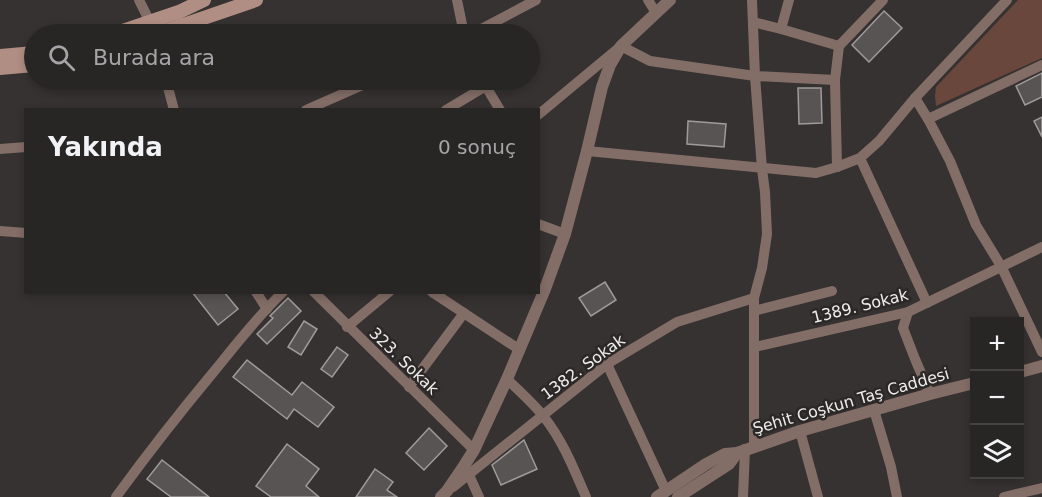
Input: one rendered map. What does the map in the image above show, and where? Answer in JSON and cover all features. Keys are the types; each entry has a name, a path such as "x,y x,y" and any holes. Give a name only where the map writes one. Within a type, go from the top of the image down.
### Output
{"main road":[{"path":"162,24 179,12 204,0"},
{"path":"174,24 256,0"},
{"path":"0,56 24,54"},
{"path":"0,68 24,66"}],"street":[{"path":"139,0 151,24"},
{"path":"457,0 462,24"},
{"path":"491,24 536,0"},
{"path":"648,0 656,13"},
{"path":"540,113 621,46 670,0"},
{"path":"743,497 755,347 754,298 762,268 767,234 755,76 752,0"},
{"path":"781,29 789,0"},
{"path":"837,167 835,80 839,46 883,0"},
{"path":"587,151 816,173 837,167 860,158 879,141 915,98 1007,0"},
{"path":"753,22 839,46"},
{"path":"621,46 650,61 755,76 835,80"},
{"path":"444,494 474,450 545,289 565,234 602,87 610,65 621,46"},
{"path":"928,118 1042,65"},
{"path":"169,90 173,108"},
{"path":"311,108 351,90"},
{"path":"449,108 474,90"},
{"path":"488,90 499,108"},
{"path":"915,98 950,161 976,225 1001,266 1042,352"},
{"path":"0,149 24,147"},
{"path":"860,158 927,303"},
{"path":"540,225 565,234"},
{"path":"0,231 24,233"},
{"name":"1389. Sokak","path":"755,347 908,312 1042,247"},
{"path":"754,311 832,291"},
{"path":"257,294 267,309"},
{"path":"116,497 187,404 281,294"},
{"name":"323. Sokak","path":"316,294 474,450"},
{"path":"347,327 387,294"},
{"path":"435,294 519,350"},
{"name":"1382. Sokak","path":"444,494 607,364 677,321 754,298"},
{"path":"908,312 903,328 930,394"},
{"path":"409,387 464,313"},
{"path":"607,364 661,494"},
{"path":"1024,371 1042,366"},
{"path":"507,379 543,415 567,454 586,497"},
{"name":"Şehit Coşkun Taş Caddesi","path":"661,494 725,454 800,430 970,384"},
{"path":"874,410 891,467 897,497"},
{"path":"800,430 818,497"},
{"name":"Şehit Coşkun Taş Caddesi","path":"678,497 729,464 746,449"},
{"path":"469,474 479,497"},
{"path":"1004,497 1042,488"}],"shaded area":[{"path":"1018,0 1042,0 1042,58 936,106 936,87"}],"building":[{"path":"884,11 902,28 869,62 852,45"},
{"path":"1042,73 1042,97 1025,105 1016,86"},
{"path":"798,88 821,88 822,123 799,124"},
{"path":"1042,117 1042,137 1034,121"},
{"path":"688,121 726,124 724,147 687,144"},
{"path":"605,282 616,300 591,316 579,298"},
{"path":"194,294 226,294 238,309 218,325"},
{"path":"288,298 301,311 267,344 257,334 273,318 270,316"},
{"path":"304,321 317,329 301,355 288,347"},
{"path":"337,347 348,355 332,377 321,369"},
{"path":"247,360 292,395 302,382 334,407 318,427 294,409 287,419 233,377"},
{"path":"429,428 447,446 424,470 406,453"},
{"path":"524,440 537,469 501,485 492,465"},
{"path":"287,444 319,469 306,486 319,497 271,497 256,486"},
{"path":"162,460 209,497 171,497 147,479"},
{"path":"375,469 393,482 387,490 397,497 356,497"}]}
